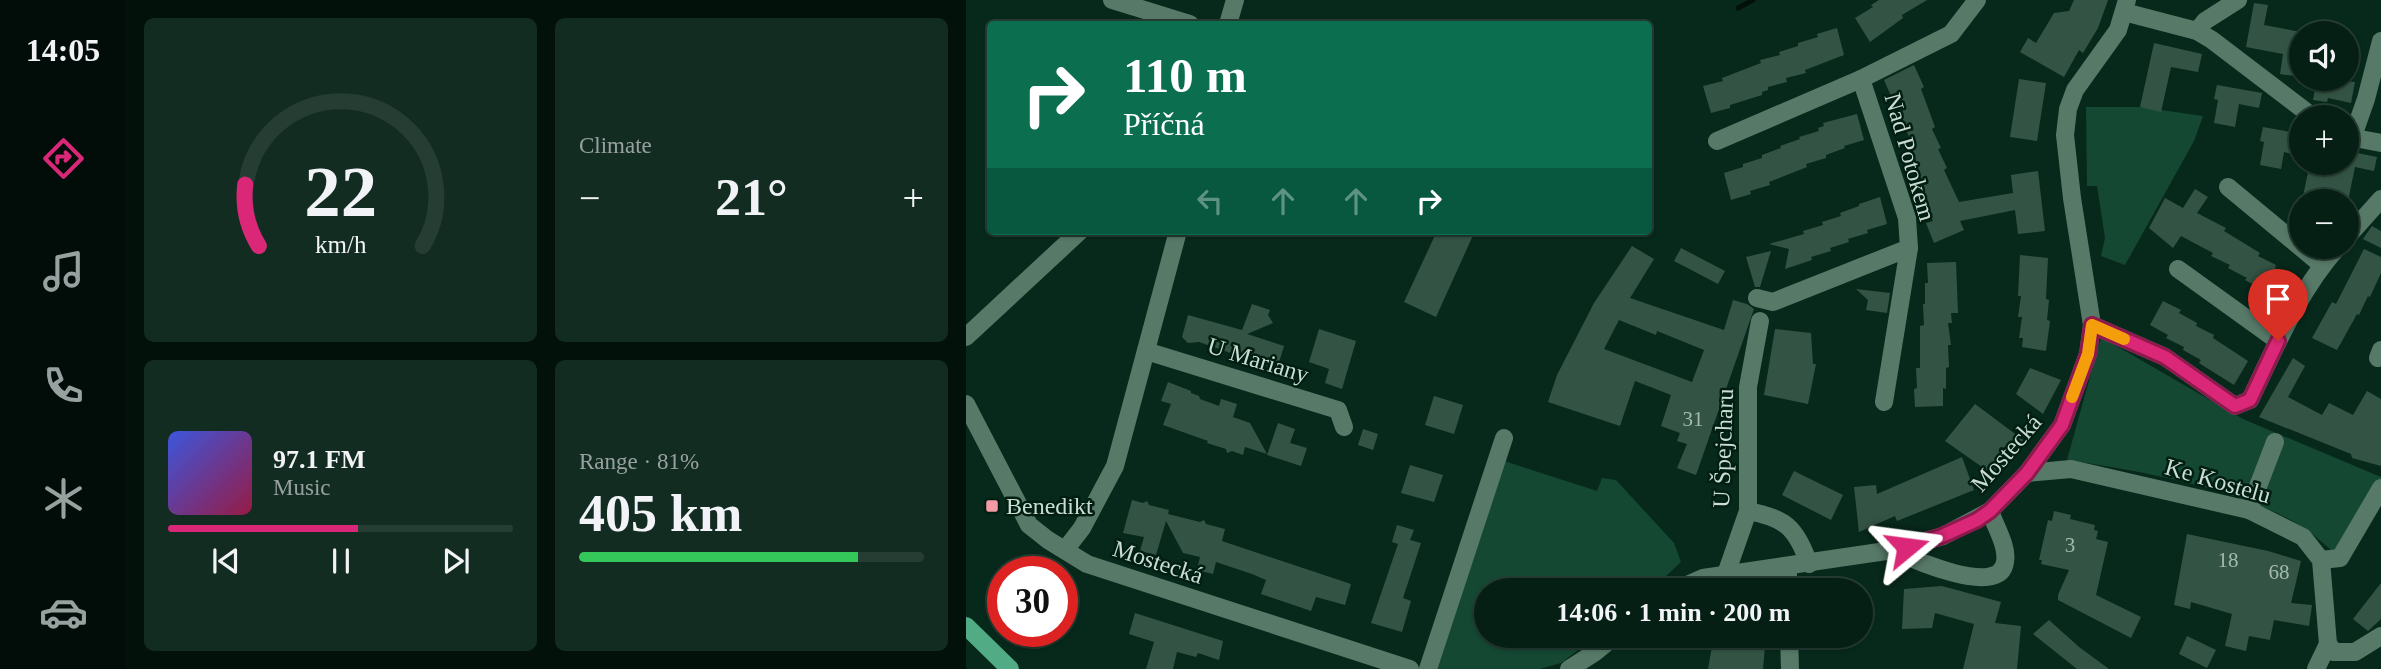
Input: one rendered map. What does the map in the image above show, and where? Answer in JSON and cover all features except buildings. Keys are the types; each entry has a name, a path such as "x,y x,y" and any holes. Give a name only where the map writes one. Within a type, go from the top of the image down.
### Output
{"main road":[{"path":"966,626 1008,669"},
{"path":"966,640 1008,669"}],"street":[{"path":"1112,0 1180,21"},
{"path":"1229,21 1235,0"},
{"name":"Nad Potokem","path":"1717,141 1861,79 1951,34 1977,0"},
{"path":"2197,31 2205,21 2238,0"},
{"path":"2125,6 2197,31 2297,105"},
{"name":"Mostecká","path":"1703,578 1893,550 1942,536 1990,511 2027,473 2062,425 2088,354 2092,325 2071,198 2066,122 2075,90 2118,30 2125,6"},
{"path":"2359,114 2366,99 2381,41"},
{"name":"Nad Potokem","path":"1861,79 1907,218 1909,248 1884,402"},
{"path":"2359,137 2381,143"},
{"path":"2228,187 2322,265"},
{"path":"2359,224 2381,199"},
{"path":"966,337 1076,235"},
{"path":"1065,550 1082,528 1115,466 1177,235"},
{"name":"Nad Potokem","path":"1757,298 1773,302 1909,248"},
{"path":"2092,325 2165,357 2235,406 2250,400 2278,341 2327,259"},
{"path":"2178,269 2278,341"},
{"name":"U Špejcharu","path":"1726,574 1748,511 1748,387 1760,321"},
{"name":"U Mariany","path":"1146,351 1338,410 1344,427"},
{"name":"Mostecká","path":"966,404 1029,525 1087,564 1410,669"},
{"path":"1428,669 1504,438"},
{"path":"2249,510 2275,442"},
{"name":"Ke Kostelu","path":"2027,473 2071,469 2249,510 2303,537 2321,560"},
{"path":"2316,669 2328,644 2321,560 2340,558 2381,488"},
{"path":"1748,511 1771,515 1781,520 1800,540 1809,564"},
{"path":"1893,550 1928,566 1978,578 1996,574 2003,569 2006,561 2005,549 1990,511"},
{"path":"1788,567 1788,578"},
{"path":"2328,644 2334,652 2355,652 2381,636"},
{"path":"1569,669 1600,648"},
{"path":"1789,648 1790,669"}],"green space":[{"path":"2086,107 2140,107 2203,116 2194,141 2125,265 2101,256 2105,238 2097,186 2087,186"},
{"path":"2101,337 2243,419 2381,477 2381,488 2340,558 2298,524 2245,500 2155,475 2067,460"},
{"path":"1501,460 1597,491 1602,478 1616,480 1674,543 1681,562 1664,578 1474,578 1474,648 1581,648 1561,663 1540,669 1435,669"}],"waterway":[{"path":"1738,8 1753,0"}],"slow traffic":[{"path":"2072,397 2088,354 2092,325 2124,339"}],"place":[{"name":"Benedikt","path":"992,506"}],"route":[{"path":"1907,547 1942,536 1977,520 1990,511 2027,473 2062,425 2088,354 2092,325 2165,357 2235,406 2250,400 2278,341"}]}
